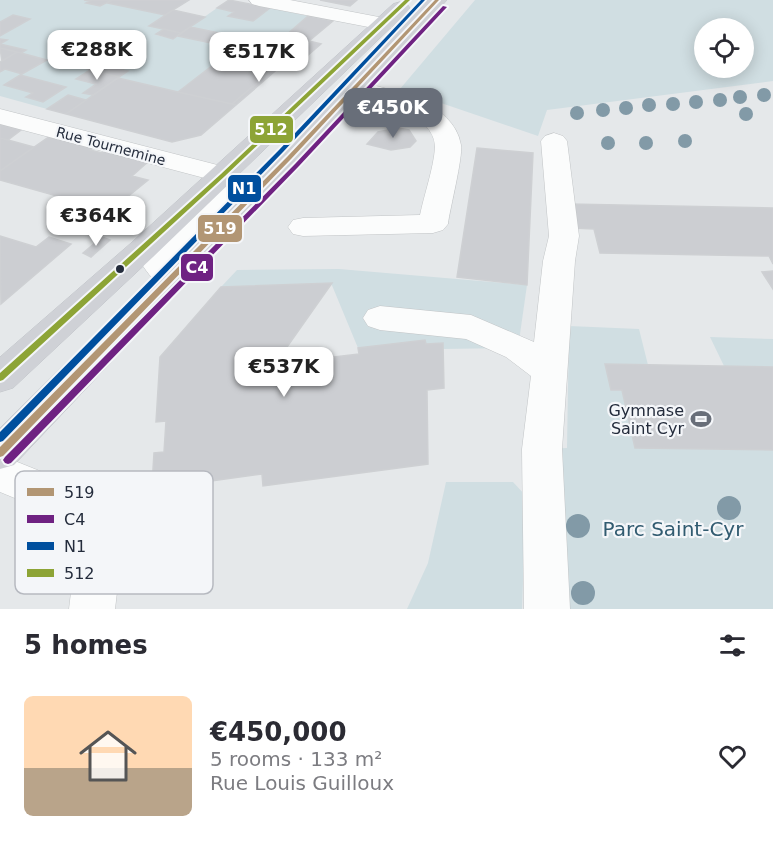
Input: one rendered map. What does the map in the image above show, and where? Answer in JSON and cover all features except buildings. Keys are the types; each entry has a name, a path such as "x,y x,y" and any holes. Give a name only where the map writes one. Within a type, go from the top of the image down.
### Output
{"main road":[{"path":"0,378 222,175 408,0"},
{"path":"0,453 171,279 437,0"}],"street":[{"path":"259,0 384,24"},
{"path":"303,228 433,224 448,146 445,133 438,122 422,111 354,88"},
{"name":"Rue Tournemine","path":"0,116 222,175"},
{"path":"547,609 542,449 559,261 564,236 554,141"},
{"path":"171,279 159,266 232,192 222,175"},
{"path":"380,318 471,327 518,348 549,371"},
{"path":"0,472 15,480"},
{"path":"92,609 94,594"}],"green space":[{"path":"0,0 84,0 100,6 107,3 165,15 150,25 164,29 157,35 173,39 178,36 235,48 178,92 118,78 127,71 84,68 90,70 76,79 96,84 84,93 93,95 86,100 68,95 47,109 0,96 0,72 5,69 22,74 46,60 21,53 25,50 0,44 6,41 0,39"},
{"path":"475,0 773,0 773,81 547,110 538,136 400,89"},
{"path":"217,8 234,12 229,15 270,8 308,16 285,36 272,33 250,51 235,48 247,39 190,27"},
{"path":"339,269 527,285 518,348 442,349 442,343 426,344 425,341 358,348 331,283 221,287 237,270"},
{"name":"Parc Saint-Cyr","path":"569,326 639,329 648,365 605,364 611,390 622,390 635,448 773,450 773,609 547,609 542,449 567,448"},
{"path":"710,337 773,339 773,367 724,366"},
{"path":"446,482 513,482 526,496 522,609 407,609 428,563"}],"transit line":[{"name":"512","path":"0,378 223,175 408,0"},
{"name":"N1","path":"0,438 281,151 423,0"},
{"name":"519","path":"0,453 289,158 437,0"},
{"name":"C4","path":"8,460 297,165 445,7"}],"place":[{"name":"Gymnase Saint Cyr","path":"701,419"}]}
